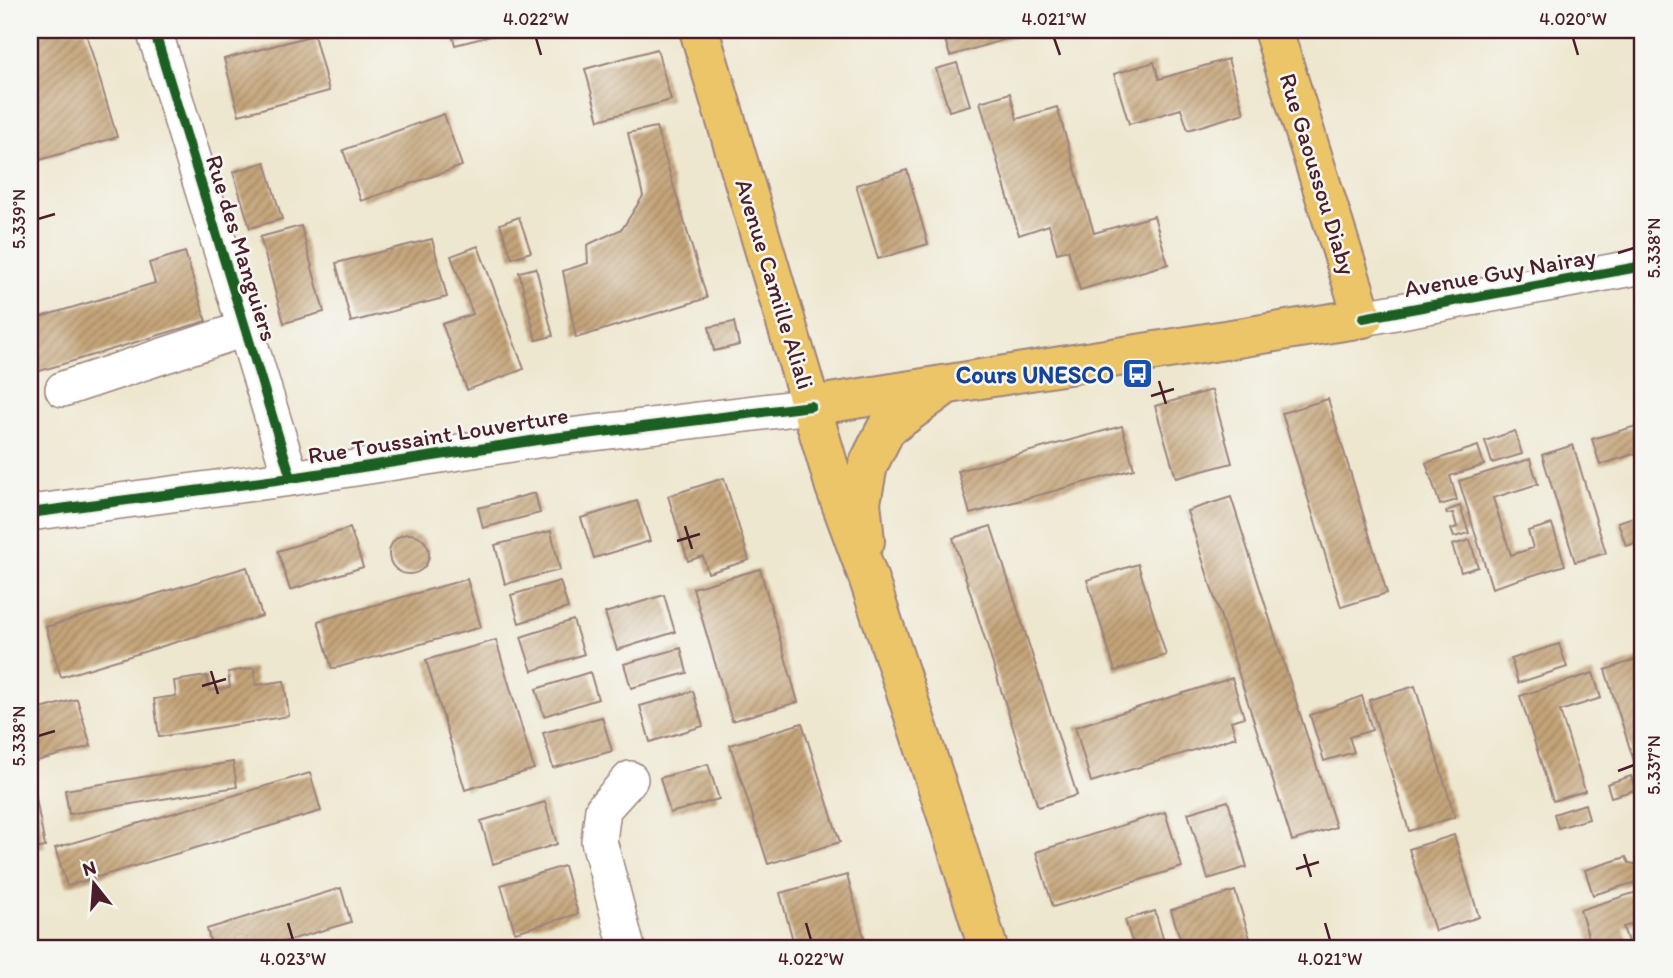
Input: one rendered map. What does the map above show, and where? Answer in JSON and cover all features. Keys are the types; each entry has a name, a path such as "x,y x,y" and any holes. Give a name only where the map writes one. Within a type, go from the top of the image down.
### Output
{"main road":[{"name":"Avenue Camille Aliali","path":"699,30 835,487 868,577 988,948"},
{"name":"Rue Gaoussou Diaby","path":"1273,30 1363,318"},
{"name":"Avenue Guy Nairay","path":"811,406 1363,318"},
{"name":"Avenue Camille Aliali","path":"868,577 861,502 869,465 886,429 948,384"}],"street":[{"name":"Rue des Manguiers","path":"154,30 291,478"},
{"name":"Avenue Guy Nairay","path":"1363,318 1643,266"},
{"path":"63,389 244,328"},
{"name":"Rue Toussaint Louverture","path":"30,513 291,478 537,440 811,406"},
{"path":"627,948 599,841 603,809 630,779"}],"building":[{"path":"30,30 85,30 117,137 30,163"},
{"path":"451,30 511,30 511,31 455,45"},
{"path":"942,30 1035,30 950,56"},
{"path":"314,35 329,91 239,115 224,59"},
{"path":"657,49 671,100 599,120 585,69"},
{"path":"1228,59 1244,113 1188,130 1181,109 1129,124 1114,74 1154,62 1159,79"},
{"path":"957,63 970,105 949,111 936,69"},
{"path":"1010,93 1017,119 1057,107 1094,233 1154,216 1168,264 1080,290 1068,250 1057,253 1049,225 1019,235 980,102"},
{"path":"444,114 462,166 361,201 343,150"},
{"path":"656,127 707,298 576,338 563,271 588,263 587,245 622,229 643,196 628,133"},
{"path":"265,162 282,219 250,228 233,172"},
{"path":"907,170 928,244 878,259 856,185"},
{"path":"519,217 531,252 512,258 500,224"},
{"path":"301,226 324,312 284,323 260,237"},
{"path":"432,239 447,297 351,322 336,263"},
{"path":"478,246 524,369 467,390 442,324 473,314 451,256"},
{"path":"185,252 206,321 30,374 30,320 155,283 149,263"},
{"path":"536,268 553,336 536,340 519,272"},
{"path":"734,322 739,345 714,351 709,327"},
{"path":"1212,390 1232,463 1176,478 1155,406"},
{"path":"1328,399 1387,593 1341,607 1282,413"},
{"path":"1643,424 1643,451 1600,465 1592,439"},
{"path":"1122,426 1134,469 970,514 958,471"},
{"path":"1515,431 1522,454 1492,463 1485,441"},
{"path":"1573,445 1606,553 1575,562 1542,455"},
{"path":"1478,446 1484,465 1450,476 1457,500 1440,505 1426,463"},
{"path":"1530,459 1538,484 1493,498 1511,555 1533,548 1528,531 1552,524 1565,565 1492,588 1459,481"},
{"path":"724,478 749,560 708,573 703,556 688,561 668,496"},
{"path":"535,493 540,513 483,528 478,508"},
{"path":"1231,497 1336,827 1292,841 1187,511"},
{"path":"637,501 650,541 594,558 581,518"},
{"path":"1460,506 1469,533 1454,537 1451,529 1457,527 1453,513 1447,514 1446,511"},
{"path":"1643,514 1643,541 1626,546 1618,522"},
{"path":"991,526 1077,795 1038,807 953,538"},
{"path":"350,528 363,567 290,590 278,551"},
{"path":"551,531 560,570 505,584 495,545"},
{"path":"409,534 417,535 423,540 428,546 428,562 423,568 417,573 409,574 401,573 395,568 390,562 389,554 390,546 395,540 401,535"},
{"path":"1470,540 1478,567 1461,572 1452,545"},
{"path":"1138,564 1166,655 1115,671 1087,580"},
{"path":"247,567 262,616 61,677 46,627"},
{"path":"760,569 798,702 732,721 693,588"},
{"path":"467,579 481,627 332,669 318,621"},
{"path":"560,581 568,608 519,623 511,595"},
{"path":"664,595 675,632 617,650 605,613"},
{"path":"573,620 584,654 532,671 521,637"},
{"path":"496,640 534,769 465,790 426,660"},
{"path":"1559,644 1567,667 1518,683 1511,659"},
{"path":"681,648 687,673 631,688 624,664"},
{"path":"1640,658 1643,668 1643,773 1638,774 1605,670"},
{"path":"254,668 256,685 284,681 289,716 159,737 154,699 176,696 174,681 207,676 209,691 230,687 228,672"},
{"path":"590,672 598,699 544,716 536,689"},
{"path":"1593,673 1601,698 1560,711 1585,791 1553,801 1520,696"},
{"path":"1232,678 1244,717 1231,721 1236,737 1091,782 1075,727"},
{"path":"1415,686 1455,817 1409,831 1369,700"},
{"path":"693,691 703,726 650,742 640,706"},
{"path":"1362,696 1372,730 1349,737 1354,752 1324,761 1310,715"},
{"path":"77,699 91,746 30,763 30,712"},
{"path":"602,717 612,751 553,768 543,733"},
{"path":"802,723 840,842 768,864 730,745"},
{"path":"233,762 237,787 69,814 65,790"},
{"path":"708,764 719,799 670,813 660,778"},
{"path":"310,773 321,811 67,886 55,848"},
{"path":"1631,776 1635,790 1611,797 1607,784"},
{"path":"30,787 34,787 45,847 30,850"},
{"path":"1228,801 1247,867 1208,879 1188,813"},
{"path":"545,802 557,844 493,864 481,821"},
{"path":"1585,804 1589,819 1558,828 1554,814"},
{"path":"1165,812 1182,867 1053,907 1036,852"},
{"path":"1454,835 1479,917 1435,931 1409,849"},
{"path":"1626,857 1629,863 1642,865 1643,880 1593,895 1585,870"},
{"path":"564,866 578,914 515,932 501,885"},
{"path":"847,875 867,948 795,948 780,893"},
{"path":"341,888 351,922 263,948 212,948 207,929"},
{"path":"1643,890 1643,920 1623,927 1630,948 1592,948 1580,910"},
{"path":"1235,891 1253,948 1183,948 1171,910"},
{"path":"1155,911 1166,948 1134,948 1125,920"}],"cycle path":[{"path":"154,30 291,478"},
{"path":"1363,318 1643,266"},
{"path":"30,513 291,478 537,440 811,406"}],"place":[{"name":"Cours UNESCO","path":"1137,374"}]}
